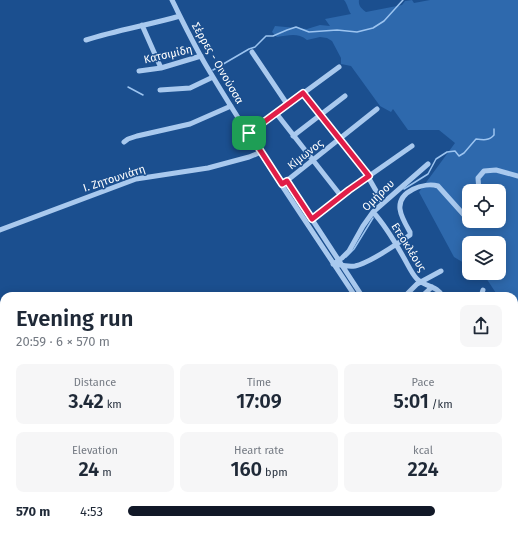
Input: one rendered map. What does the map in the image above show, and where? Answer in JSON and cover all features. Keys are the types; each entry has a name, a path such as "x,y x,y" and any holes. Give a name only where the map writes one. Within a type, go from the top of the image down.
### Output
{"street":[{"name":"Σέρρες - Οινούσσα","path":"172,0 213,77 261,152 285,183 351,292"},
{"path":"86,40 110,32 180,16"},
{"path":"142,25 161,68"},
{"path":"252,52 287,104"},
{"name":"Κατσιμίδη","path":"139,71 161,68 201,56"},
{"path":"249,133 339,66"},
{"path":"160,90 190,88 213,77"},
{"path":"303,93 369,176 383,203"},
{"path":"293,136 345,96"},
{"path":"124,142 137,136 190,124 231,106"},
{"name":"Κίμωνος","path":"285,183 378,109"},
{"path":"267,111 273,115 293,136 341,196"},
{"path":"312,219 341,196 412,146"},
{"name":"Ι. Ζητουνιάτη","path":"0,230 136,179 208,168 249,157 261,152"},
{"name":"Ομήρου","path":"333,264 349,251 373,212 428,164"},
{"path":"478,184 478,178 484,171 488,170 496,170 518,176"},
{"path":"285,183 312,219 359,292"},
{"path":"333,264 343,266 360,264 396,245 408,236 410,232 400,210 401,201 413,189 432,184 438,186 462,213"},
{"name":"Ετεοκλέους","path":"373,212 415,276 421,282 440,292"},
{"path":"409,292 415,285 441,271"},
{"path":"426,292 432,287"}],"shaded area":[{"path":"344,0 359,0 360,6 366,12 402,5 405,1 412,0 414,3 430,0 518,0 518,292 495,292 487,280 506,280 506,236 462,236 462,262 454,257 419,192 455,143 439,130 408,130 393,109 391,112 380,106 351,66 341,64 341,58 332,41 327,38 320,37 307,40 296,35 277,37 272,32 275,26 307,29 320,25 330,26 325,19 351,14"}],"waterway":[{"path":"213,70 255,47 266,36 273,36 296,27 309,32 337,30 357,32 373,28 384,21 403,0"},
{"path":"128,87 143,95"},
{"path":"404,189 428,174 436,159 447,152 455,151 459,156 464,153 476,139 486,140 492,137 494,135 494,129"},
{"path":"346,257 354,249 373,218"}],"route":[{"path":"303,93 369,176 312,219 287,181 282,184 249,133 303,93"}]}
